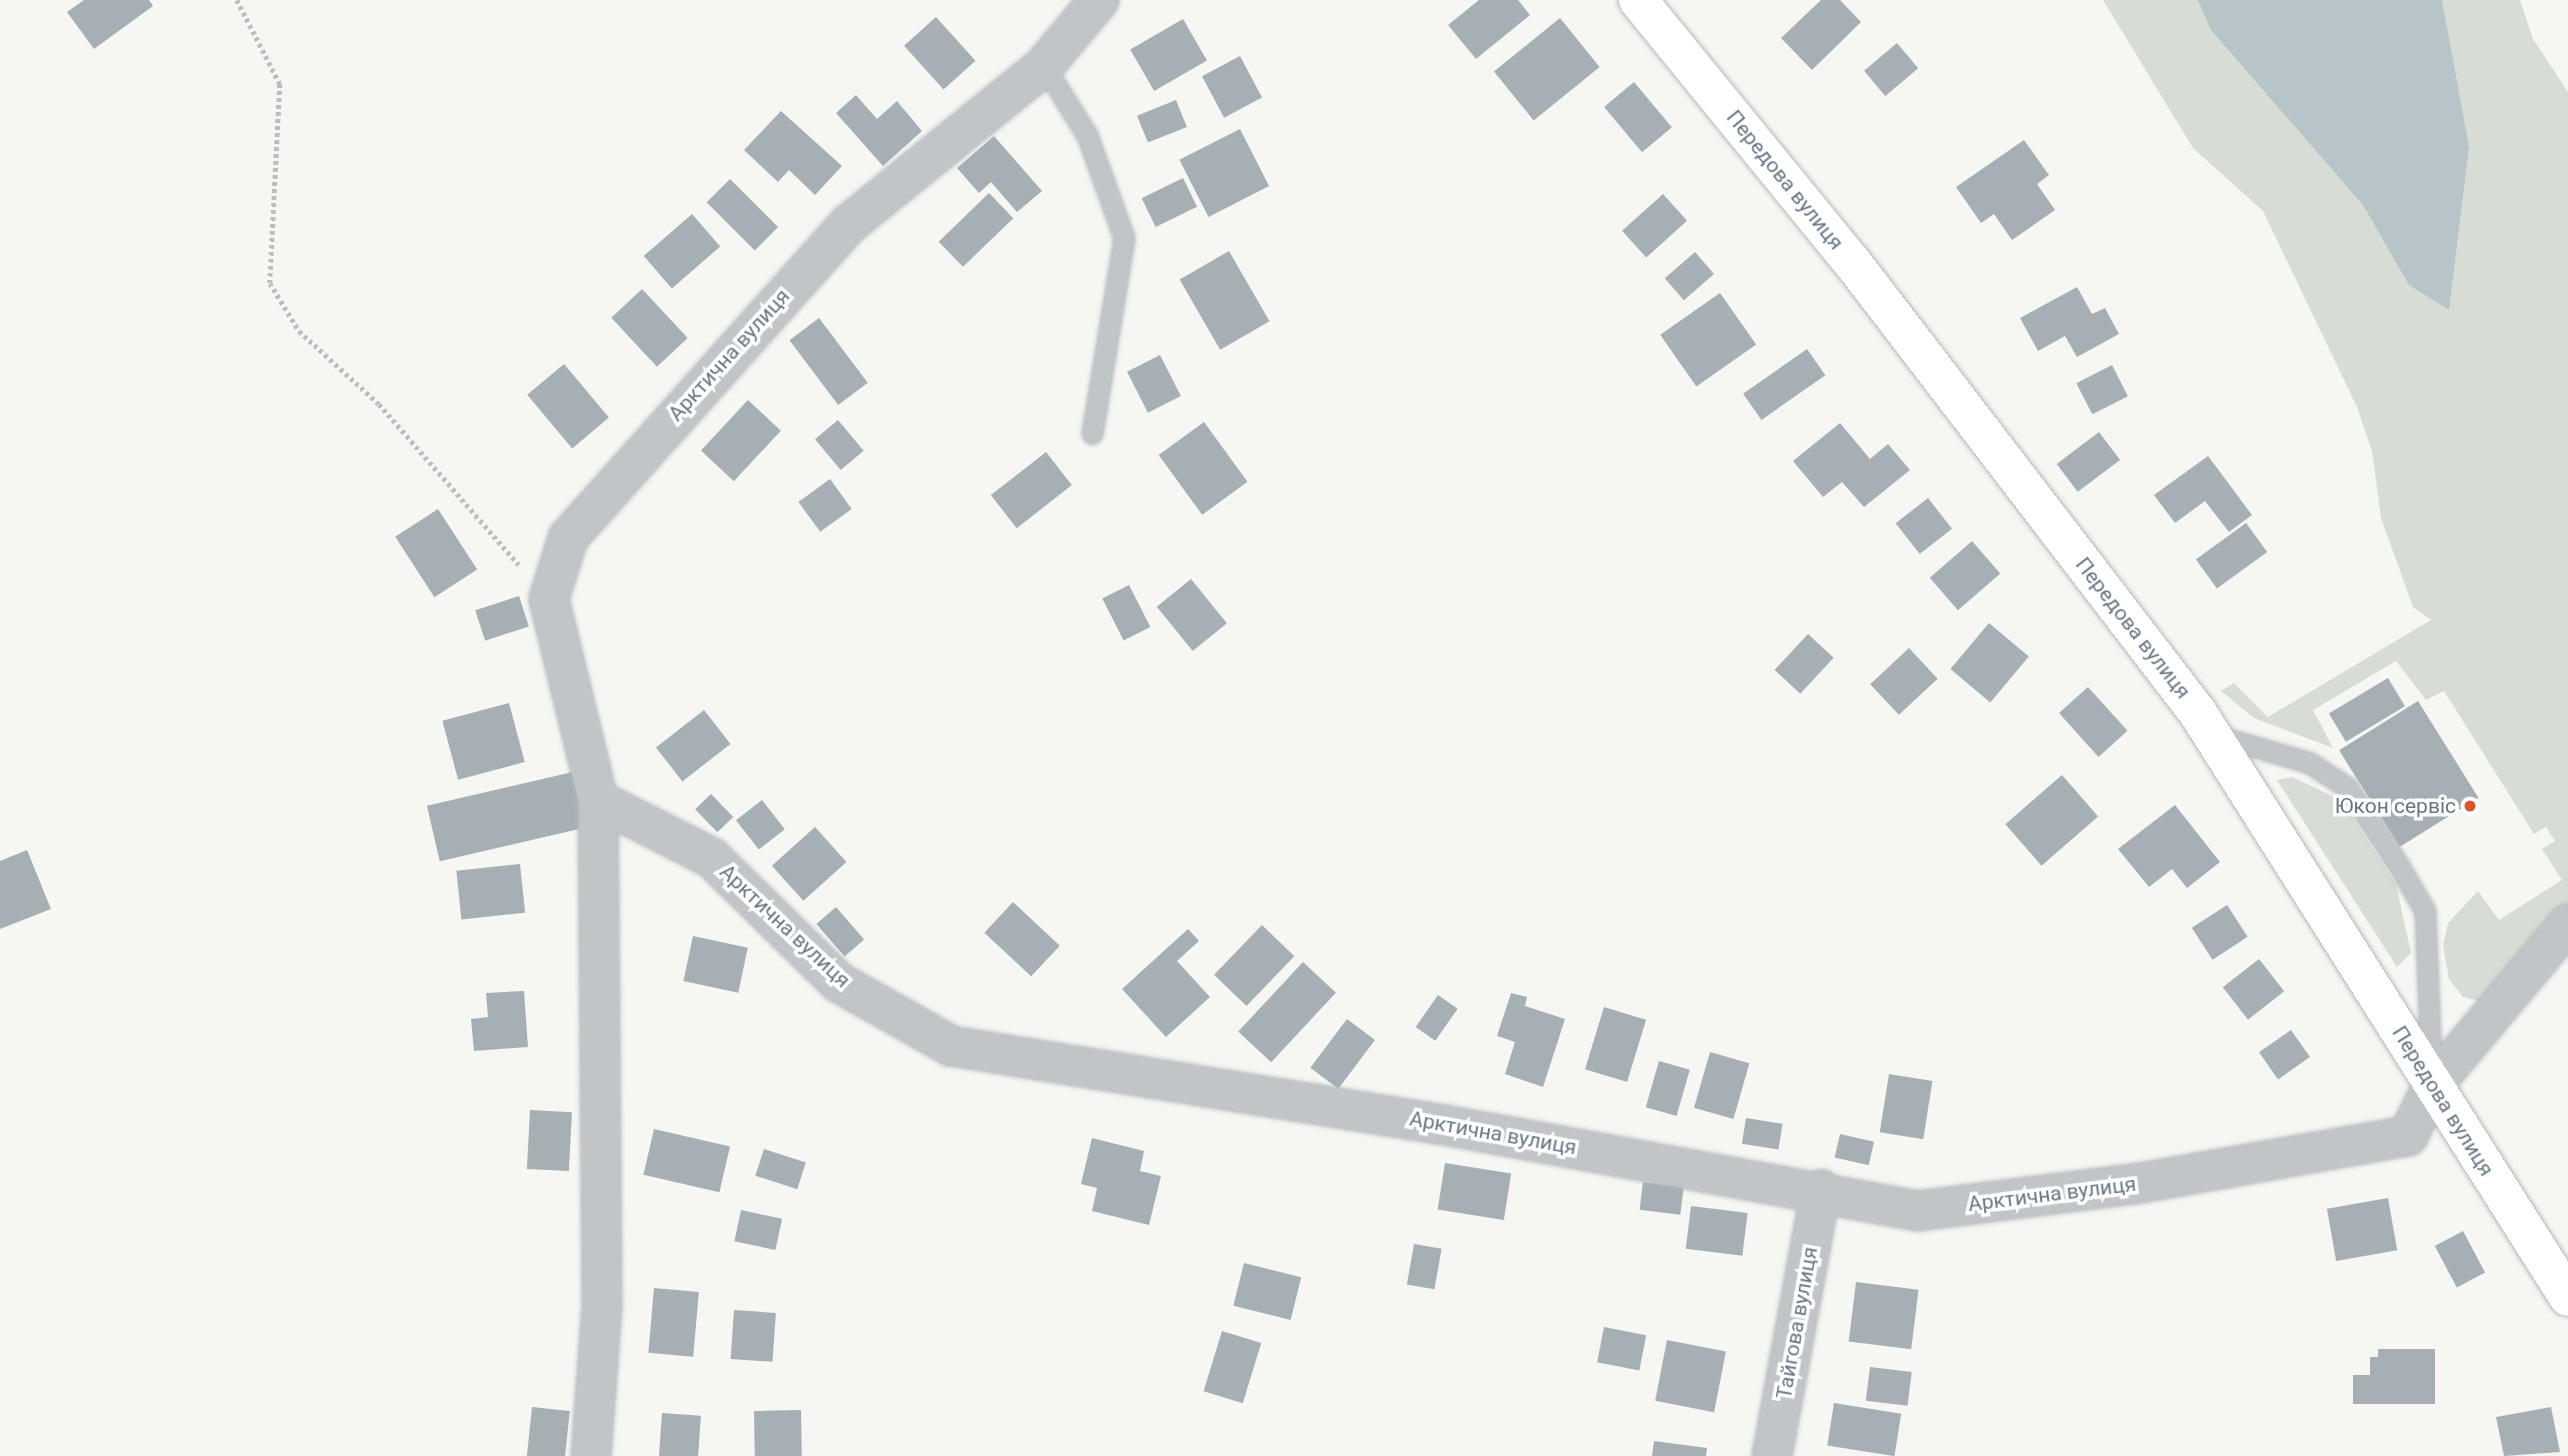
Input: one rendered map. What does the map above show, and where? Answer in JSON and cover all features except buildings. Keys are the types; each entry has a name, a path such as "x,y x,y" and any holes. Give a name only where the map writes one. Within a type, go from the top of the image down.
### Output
{"street":[{"name":"Арктична вулиця","path":"549,599 568,538 849,224 1044,66 1099,0"},
{"name":"Передова вулиця","path":"1638,0 1852,262 2211,734 2568,1297"},
{"path":"549,599 598,800 602,1307 591,1456"},
{"name":"Арктична вулиця","path":"598,800 712,858 838,982 951,1046 1821,1189 1917,1211 2134,1184 2408,1136 2433,1085"},
{"path":"2433,1085 2568,924"},
{"name":"Тайгова вулиця","path":"1772,1456 1821,1189"}],"lane":[{"path":"1044,66 1087,135 1124,238 1093,433"},
{"path":"2211,734 2310,763 2348,788 2399,866 2425,911 2433,1085"}],"path":[{"path":"237,0 280,84 270,283 299,331 379,404 549,599"}],"shaded area":[{"path":"2103,0 2520,0 2533,39 2568,92 2568,905 2489,1003 2463,997 2449,979 2443,945 2448,923 2478,891 2499,920 2562,880 2542,849 2555,841 2546,827 2534,834 2444,691 2426,700 2396,661 2313,710 2333,748 2254,718 2221,691 2234,683 2268,717 2431,620 2413,607 2381,518 2372,451 2357,407 2263,211 2193,148"},
{"path":"2198,0 2442,0 2469,147 2449,310 2409,285 2363,205 2211,30"},
{"path":"2292,777 2341,800 2396,884 2411,953 2397,967 2277,780"}],"place":[{"name":"Юкон сервіс","path":"2470,806"}]}
